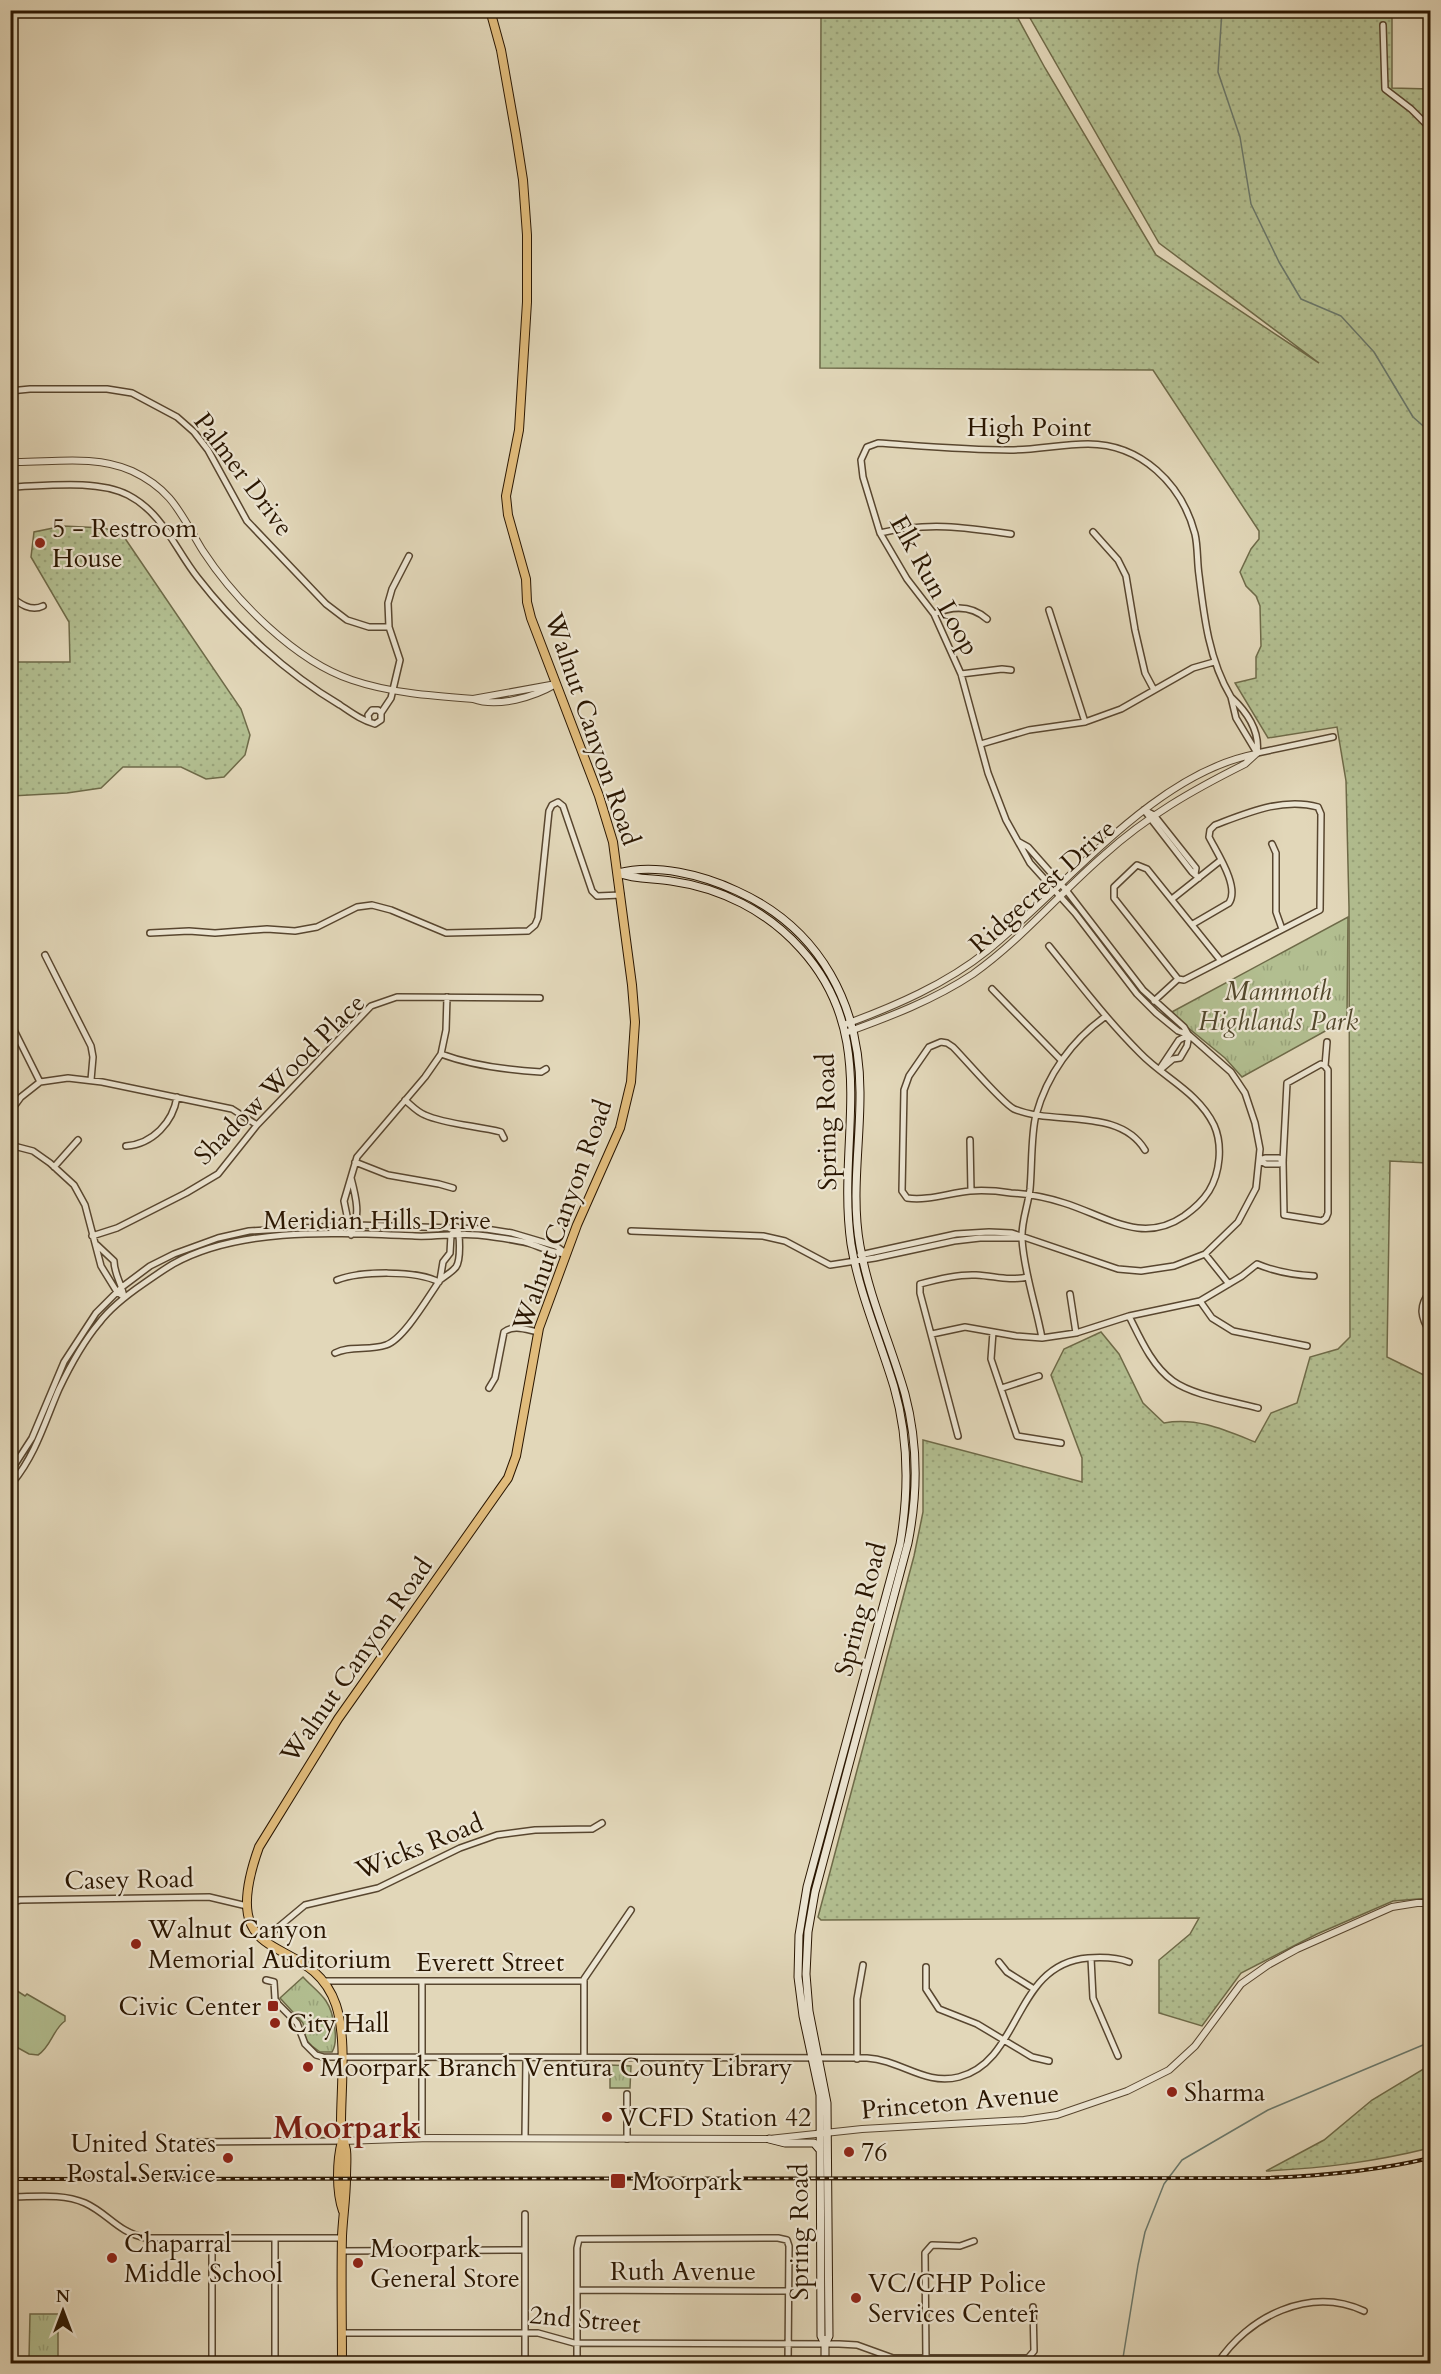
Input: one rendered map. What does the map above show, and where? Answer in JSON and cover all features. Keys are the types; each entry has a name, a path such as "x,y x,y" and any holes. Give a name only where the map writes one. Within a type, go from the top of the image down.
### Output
{"main road":[{"name":"Walnut Canyon Road","path":"262,1941 249,1922 247,1906 250,1880 259,1847 297,1783 374,1667 508,1478 516,1456 538,1332 593,1188 611,1152 629,1096 634,1007 618,873 606,817 531,618 527,602 526,579 506,507 506,485 519,430 527,303 526,235 516,135 501,50 490,10"},
{"name":"Spring Road","path":"618,873 631,878 684,883 721,893 753,909 779,927 802,950 824,978 847,1023 860,1079 856,1202 859,1258 907,1405 914,1443 915,1490 908,1543 810,1912 806,1953 809,2011 816,2059 826,2093 824,2133 829,2336 825,2344 825,2364"},
{"path":"262,1941 306,1965 324,1981 337,2010 341,2057 342,2140 339,2185 343,2212 342,2364"},
{"name":"Spring Road","path":"824,2133 820,2155 821,2336 825,2344"},
{"path":"769,2139 785,2143 814,2143 819,2146 820,2155"}],"street":[{"path":"1383,25 1385,88 1431,128"},
{"name":"Palmer Drive","path":"10,391 106,389 132,393 177,417 194,432 208,450 247,521 326,604 347,620 369,627 389,627"},
{"name":"High Point","path":"867,447 878,443 1010,450 1088,444 1116,448 1145,461 1168,480 1184,504 1195,535 1201,595 1214,662 1231,698 1236,716 1257,753"},
{"name":"Elk Run Loop","path":"630,1231 763,1236 785,1241 831,1265 967,1239 1022,1238 1051,1245 1118,1269 1141,1271 1174,1266 1205,1254 1238,1222 1256,1188 1260,1149 1255,1123 1245,1093 1231,1072 1189,1035 1170,1025 1137,994 1075,913 1030,863 1006,820 996,797 961,674 934,614 907,579 880,533 863,477 861,460 867,447"},
{"path":"10,462 98,462 131,471 154,484 177,505 203,550 221,575 252,610 282,638 314,662 339,676 369,685 482,702 512,699 543,691 556,684"},
{"path":"10,486 105,487 126,494 140,502 154,513 165,527 196,576 213,596 268,652 311,688 353,713 355,717 377,723 382,718 381,714 388,703 400,660 389,627 388,603 410,556"},
{"path":"880,533 910,526 951,526 1011,534"},
{"path":"1093,532 1119,560 1126,576 1145,674 1154,690"},
{"path":"10,596 28,608 43,606"},
{"path":"934,614 947,608 963,608 978,610 987,619"},
{"path":"1049,610 1085,722"},
{"path":"981,744 1029,730 1085,722 1121,709 1193,668 1214,662"},
{"path":"961,674 1011,670"},
{"name":"High Point","path":"1231,698 1247,715 1259,741 1257,753"},
{"path":"353,713 368,713 376,710 381,714"},
{"path":"1236,716 1243,711"},
{"path":"368,713 369,721"},
{"name":"Ridgecrest Drive","path":"847,1023 897,1004 939,982 987,951 1144,810 1191,779 1242,756 1333,737"},
{"name":"Ridgecrest Drive","path":"849,1032 926,1001 973,974 1105,854 1151,817 1207,783 1245,764 1257,753"},
{"path":"150,933 189,931 215,933 267,928 295,932 317,927 357,907 372,905 446,933 528,931 535,925 538,918 549,811 552,805 558,802 563,806 592,891 597,896 621,895"},
{"path":"1193,924 1229,903 1232,898 1231,883 1209,833 1215,825 1257,809 1289,804 1318,807 1321,814 1320,910 1282,929 1221,961 1184,980 1178,979 1114,898 1114,887 1137,865 1147,869 1221,961"},
{"path":"1144,810 1197,876"},
{"name":"Elk Run Loop","path":"1019,842 1028,847 1061,884 1154,1001 1184,1027 1189,1035"},
{"path":"1272,844 1276,853 1276,912 1282,929"},
{"path":"1172,899 1197,876 1221,860"},
{"path":"1048,946 1141,1055 1190,1093 1201,1105 1214,1126 1219,1145 1218,1170 1212,1187 1201,1204 1177,1221 1154,1230 1128,1227 1063,1202 1011,1193 972,1191 917,1199 907,1198 902,1191 904,1090 919,1059 929,1047 941,1042 947,1043 1011,1108 1035,1117 1093,1120 1112,1126 1139,1140 1145,1150"},
{"path":"45,955 91,1046 93,1057 91,1080"},
{"path":"1154,1001 1178,979"},
{"path":"993,989 1060,1059"},
{"name":"Shadow Wood Place","path":"92,1236 117,1228 218,1174 257,1125 371,1006 397,997 540,998"},
{"path":"353,1226 344,1201 359,1152 425,1077 441,1054 446,1030 447,997"},
{"path":"1042,1338 1022,1238 1029,1196 1035,1117 1060,1059 1094,1024 1106,1016"},
{"path":"11,1025 40,1082"},
{"path":"1160,1070 1173,1059 1180,1058 1187,1046 1189,1035"},
{"path":"1160,1070 1179,1040 1189,1035"},
{"path":"1325,1066 1316,1066 1287,1083 1283,1161 1284,1215 1322,1221 1328,1213 1328,1070 1325,1066 1327,1042"},
{"path":"441,1054 465,1063 521,1071 541,1072 546,1069"},
{"path":"10,1112 21,1097 40,1082 68,1078 177,1096 232,1109 257,1125"},
{"path":"126,1146 132,1146 153,1136 165,1126 174,1112 177,1096"},
{"path":"405,1100 422,1114 436,1120 501,1132 504,1138"},
{"path":"54,1167 78,1140"},
{"path":"970,1140 972,1191"},
{"path":"10,1145 33,1151 74,1185 85,1205 101,1266 117,1292 124,1297"},
{"path":"1259,1161 1272,1164 1279,1164 1283,1161"},
{"path":"355,1162 388,1175 453,1188"},
{"path":"351,1178 356,1195 351,1235"},
{"path":"345,1196 350,1193 356,1195"},
{"name":"Meridian Hills Drive","path":"10,1472 32,1438 57,1376 96,1313 122,1287 150,1266 174,1254 218,1238 249,1230 353,1226 457,1227 512,1233 556,1246 567,1254"},
{"path":"335,1353 345,1348 388,1345 405,1329 439,1282 456,1268 459,1260 460,1234 457,1227"},
{"path":"439,1282 443,1262 450,1253 452,1235 457,1227"},
{"name":"Meridian Hills Drive","path":"13,1482 24,1468 45,1428 76,1357 99,1322 124,1297 174,1263 217,1246 240,1240 351,1235 460,1234 527,1243 556,1254 567,1254"},
{"path":"97,1245 114,1261 124,1297"},
{"path":"99,1259 108,1254"},
{"path":"1205,1254 1229,1284"},
{"path":"443,1262 446,1268 456,1268"},
{"path":"932,1335 965,1327 1042,1338 1076,1333 1129,1316 1200,1301 1257,1264 1291,1275 1314,1276"},
{"path":"337,1280 363,1275 412,1275 439,1282"},
{"path":"958,1436 920,1293 920,1284 956,1276 977,1275 1014,1280 1028,1277"},
{"path":"1431,1292 1422,1304 1421,1311 1431,1332"},
{"path":"1070,1294 1076,1333"},
{"path":"1200,1301 1212,1318 1233,1331 1307,1346"},
{"path":"1129,1316 1159,1368 1173,1381 1189,1389 1258,1408"},
{"path":"489,1388 495,1378 504,1332 509,1328 538,1332"},
{"path":"993,1332 991,1359 1017,1437 1061,1443"},
{"path":"57,1376 64,1380"},
{"path":"1002,1388 1039,1376"},
{"name":"Wicks Road","path":"262,1941 305,1905 378,1888 460,1848 497,1835 528,1830 592,1829 602,1823"},
{"name":"Casey Road","path":"12,1902 201,1897 247,1906"},
{"path":"10,1914 12,1902"},
{"name":"Princeton Avenue","path":"342,2140 769,2139 1040,2118 1074,2111 1154,2079 1181,2061 1233,1994 1259,1970 1297,1948 1383,1911 1404,1904 1431,1903"},
{"path":"584,2058 584,1982 631,1910"},
{"path":"266,1980 274,1982 275,1999 297,2023 305,2044 310,2050 323,2057 857,2059 883,2060 919,2076 949,2079 966,2075 989,2060 1042,1977 1062,1964 1091,1958 1119,1958 1129,1962"},
{"path":"1091,1958 1093,1998 1118,2056"},
{"path":"999,1962 1007,1972 1034,1989"},
{"path":"857,2059 858,1994 863,1965"},
{"path":"926,1967 926,1989 939,2009 977,2024 1032,2057 1048,2061"},
{"name":"Everett Street","path":"324,1981 584,1982"},
{"path":"422,1981 422,2139"},
{"path":"525,2058 525,2139"},
{"path":"627,2094 627,2139"},
{"path":"191,2142 342,2140"},
{"path":"10,2197 69,2198 93,2207 119,2228 137,2236 156,2239 342,2238"},
{"path":"525,2214 525,2364"},
{"path":"577,2364 577,2243 579,2239 778,2238 787,2240 789,2246 788,2364"},
{"path":"212,2239 212,2364"},
{"path":"275,2239 275,2364"},
{"path":"926,2359 925,2259 928,2248 938,2244 960,2246 974,2241"},
{"path":"342,2251 525,2250"},
{"name":"Ruth Avenue","path":"577,2290 788,2290"},
{"path":"1217,2364 1231,2345 1247,2330 1284,2310 1322,2301 1343,2303 1364,2311"},
{"name":"2nd Street","path":"342,2333 524,2333 543,2334 578,2343 857,2345 893,2358 1028,2358 1034,2351 1034,2307"}],"green space":[{"path":"821,11 1014,11 1045,68 1156,255 1319,363 1159,243 1026,11 1392,11 1392,88 1430,89 1430,1159 1427,1163 1390,1161 1387,1357 1430,1378 1430,1898 1393,1901 1317,1934 1241,1973 1202,2026 1159,2013 1159,1960 1190,1934 1199,1918 821,1920 818,1917 914,1556 923,1512 923,1440 1082,1482 1082,1458 1051,1375 1064,1349 1101,1332 1119,1354 1143,1403 1164,1423 1199,1423 1255,1442 1271,1413 1297,1403 1310,1357 1338,1349 1350,1337 1349,907 1346,781 1337,727 1268,738 1235,683 1256,678 1256,657 1261,646 1260,606 1256,596 1246,586 1240,572 1251,549 1259,539 1259,531 1153,370 820,368"},
{"path":"63,526 104,528 122,534 241,709 250,735 245,755 224,777 206,779 181,767 123,767 101,788 67,793 11,796 11,662 70,662 69,622 31,557 34,532"},
{"name":"Mammoth Highlands Park","path":"1348,917 1347,1019 1242,1077 1225,1058 1170,1013"},
{"path":"303,1977 329,2006 335,2027 332,2052 320,2052 306,2040 303,2023 280,1998"},
{"path":"11,1987 65,2016 65,2021 38,2055 29,2054 11,2044"},
{"path":"610,2065 631,2066 630,2088 610,2088"},
{"path":"1430,2065 1430,2148 1349,2164 1266,2171 1324,2140 1372,2100"},
{"path":"30,2314 58,2314 58,2363 39,2363 38,2359 29,2358"}],"waterway":[{"path":"1222,10 1218,72 1240,137 1251,204 1279,262 1301,299 1341,316 1374,352 1413,417 1430,432"},
{"path":"1122,2364 1145,2232 1164,2184 1182,2160 1268,2110 1423,2045 1430,2039"}],"railway":[{"path":"10,2179 1266,2178 1349,2172 1430,2158"}],"place":[{"name":"5 - Restroom House","path":"40,543"},
{"name":"Walnut Canyon Memorial Auditorium","path":"136,1944"},
{"name":"Civic Center","path":"273,2006"},
{"name":"City Hall","path":"275,2023"},
{"name":"Moorpark Branch Ventura County Library","path":"308,2067"},
{"name":"Sharma","path":"1172,2092"},
{"name":"VCFD Station 42","path":"607,2117"},
{"name":"76","path":"849,2152"},
{"name":"United States Postal Service","path":"228,2158"},
{"name":"Moorpark","path":"618,2181"},
{"name":"Chaparral Middle School","path":"112,2258"},
{"name":"Moorpark General Store","path":"358,2263"},
{"name":"VC/CHP Police Services Center","path":"856,2298"}],"district":[{"name":"Moorpark","path":"347,2127"}]}
